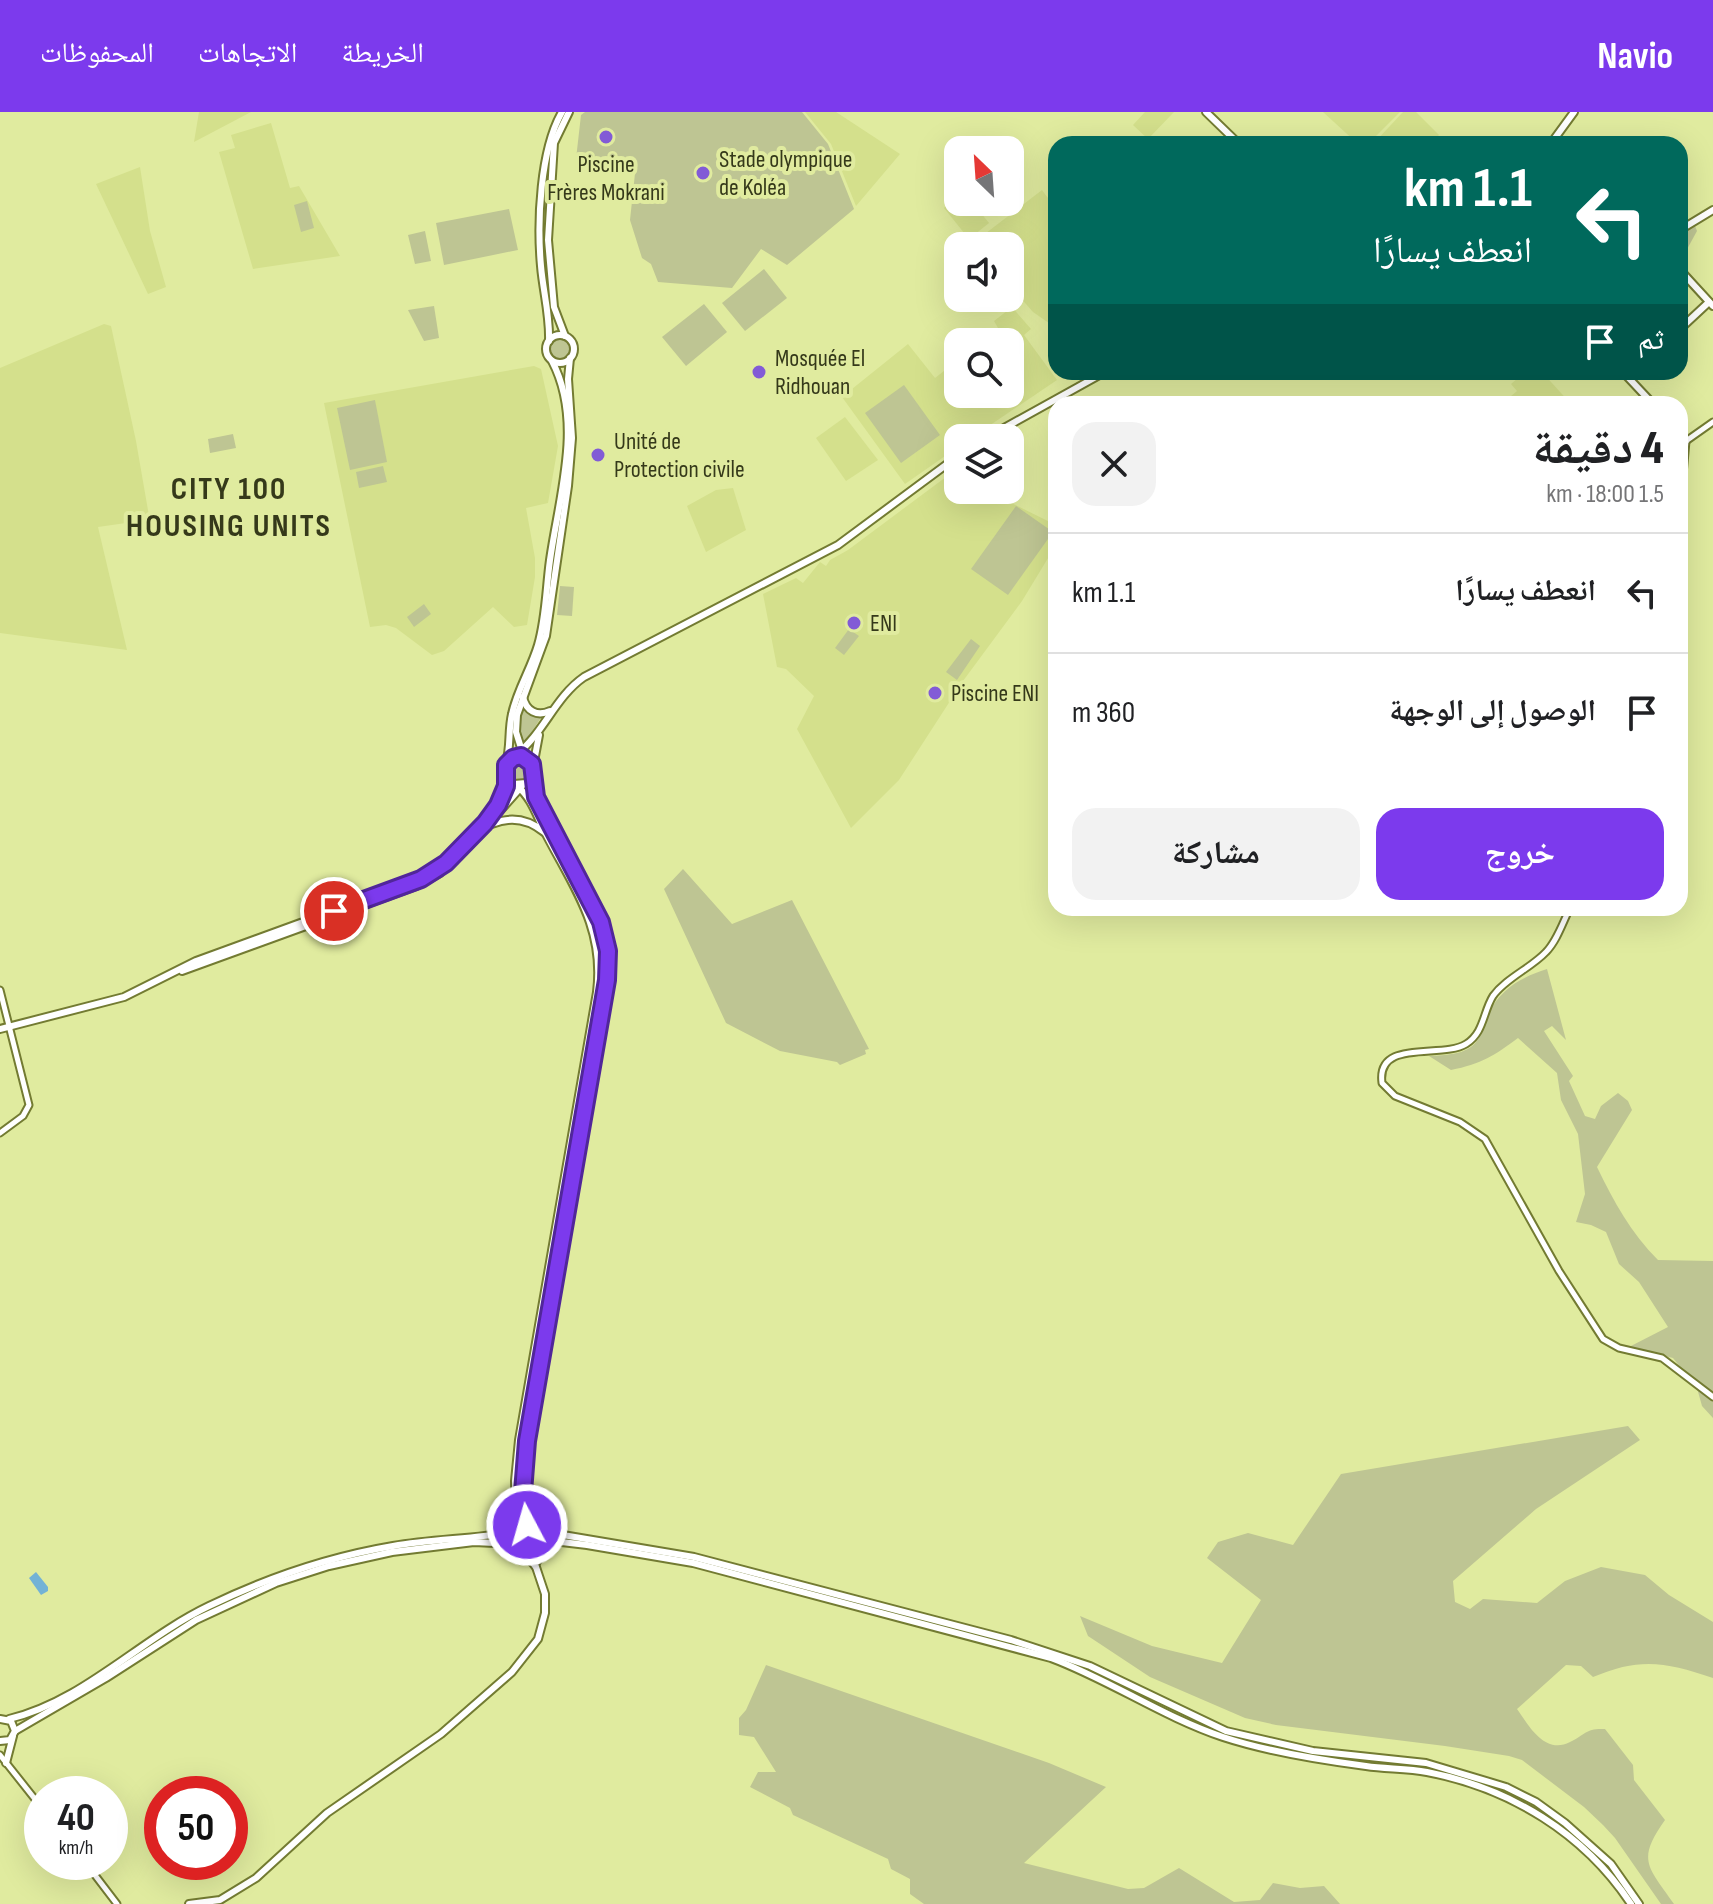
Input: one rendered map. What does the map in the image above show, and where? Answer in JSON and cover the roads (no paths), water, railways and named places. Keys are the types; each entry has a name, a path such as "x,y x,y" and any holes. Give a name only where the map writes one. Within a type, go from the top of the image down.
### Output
{"main road":[{"path":"0,1029 117,999 196,961 426,876 451,858 485,823 501,800 512,715 540,635 565,469 565,402 560,377 546,352 549,316 540,252 548,143 562,112"},
{"path":"533,770 523,754 516,725 546,636 572,438 568,379 574,346 565,336 554,307 548,240 554,143 569,112"},
{"path":"1206,112 1231,136"},
{"path":"1556,136 1574,112"},
{"path":"1688,225 1713,210"},
{"path":"1688,279 1711,304 1688,323"},
{"path":"549,341 558,335 565,336"},
{"path":"552,361 564,362 570,358"},
{"path":"1062,396 1091,380"},
{"path":"1633,380 1646,396"},
{"path":"1011,424 1048,404"},
{"path":"506,765 523,754 553,709 572,687 593,671 838,545 944,466"},
{"path":"523,697 526,706 536,713 553,709"},
{"path":"189,1904 220,1900 256,1878 327,1813 441,1734 512,1672 532,1649 544,1622 545,1594 536,1567 523,1492 527,1441 608,959 601,922 536,797 533,770 540,730"},
{"path":"174,973 424,882 459,856 489,825 533,770"},
{"path":"506,777 520,785 530,801 591,922 599,955 599,976 519,1440 515,1530 518,1546 536,1567"},
{"path":"489,825 518,819 546,834"},
{"path":"492,1534 516,1510"},
{"path":"3,1718 29,1713 57,1700 178,1623 258,1583 390,1546 530,1528 694,1557 1011,1640 1090,1666 1226,1731 1313,1751 1426,1763 1506,1787 1536,1802 1565,1823 1611,1864 1639,1904"},
{"path":"536,1567 553,1541"},
{"path":"9,1737 196,1620 276,1583 329,1566 392,1552 474,1542 518,1546 553,1541 693,1563 958,1632 1051,1658 1087,1672 1224,1737 1313,1759 1426,1771 1505,1795 1531,1808 1559,1828 1603,1868 1631,1904"},
{"path":"3,1718 13,1723 9,1737 12,1749 6,1763"}],"street":[{"path":"1688,440 1713,422"},
{"path":"1566,916 1550,947 1493,996 1479,1033 1473,1039 1455,1049 1395,1055 1383,1067 1382,1083 1395,1096 1460,1122 1485,1139 1559,1271 1603,1339 1619,1348 1662,1358 1713,1397"},
{"path":"0,990 29,1105 23,1116 0,1133"},
{"path":"0,1755 24,1786"},
{"path":"99,1880 117,1904"}],"water":[{"path":"36,1572 48,1587 48,1591 41,1595 29,1578"}],"place":[{"name":"Piscine Frères Mokrani","path":"606,137"},
{"name":"Stade olympique de Koléa","path":"703,173"},
{"name":"Mosquée El Ridhouan","path":"759,372"},
{"name":"Unité de Protection civile","path":"598,455"},
{"name":"ENI","path":"854,623"},
{"name":"Piscine ENI","path":"935,693"}],"district":[{"name":"CITY 100 HOUSING UNITS","path":"229,506"}]}
